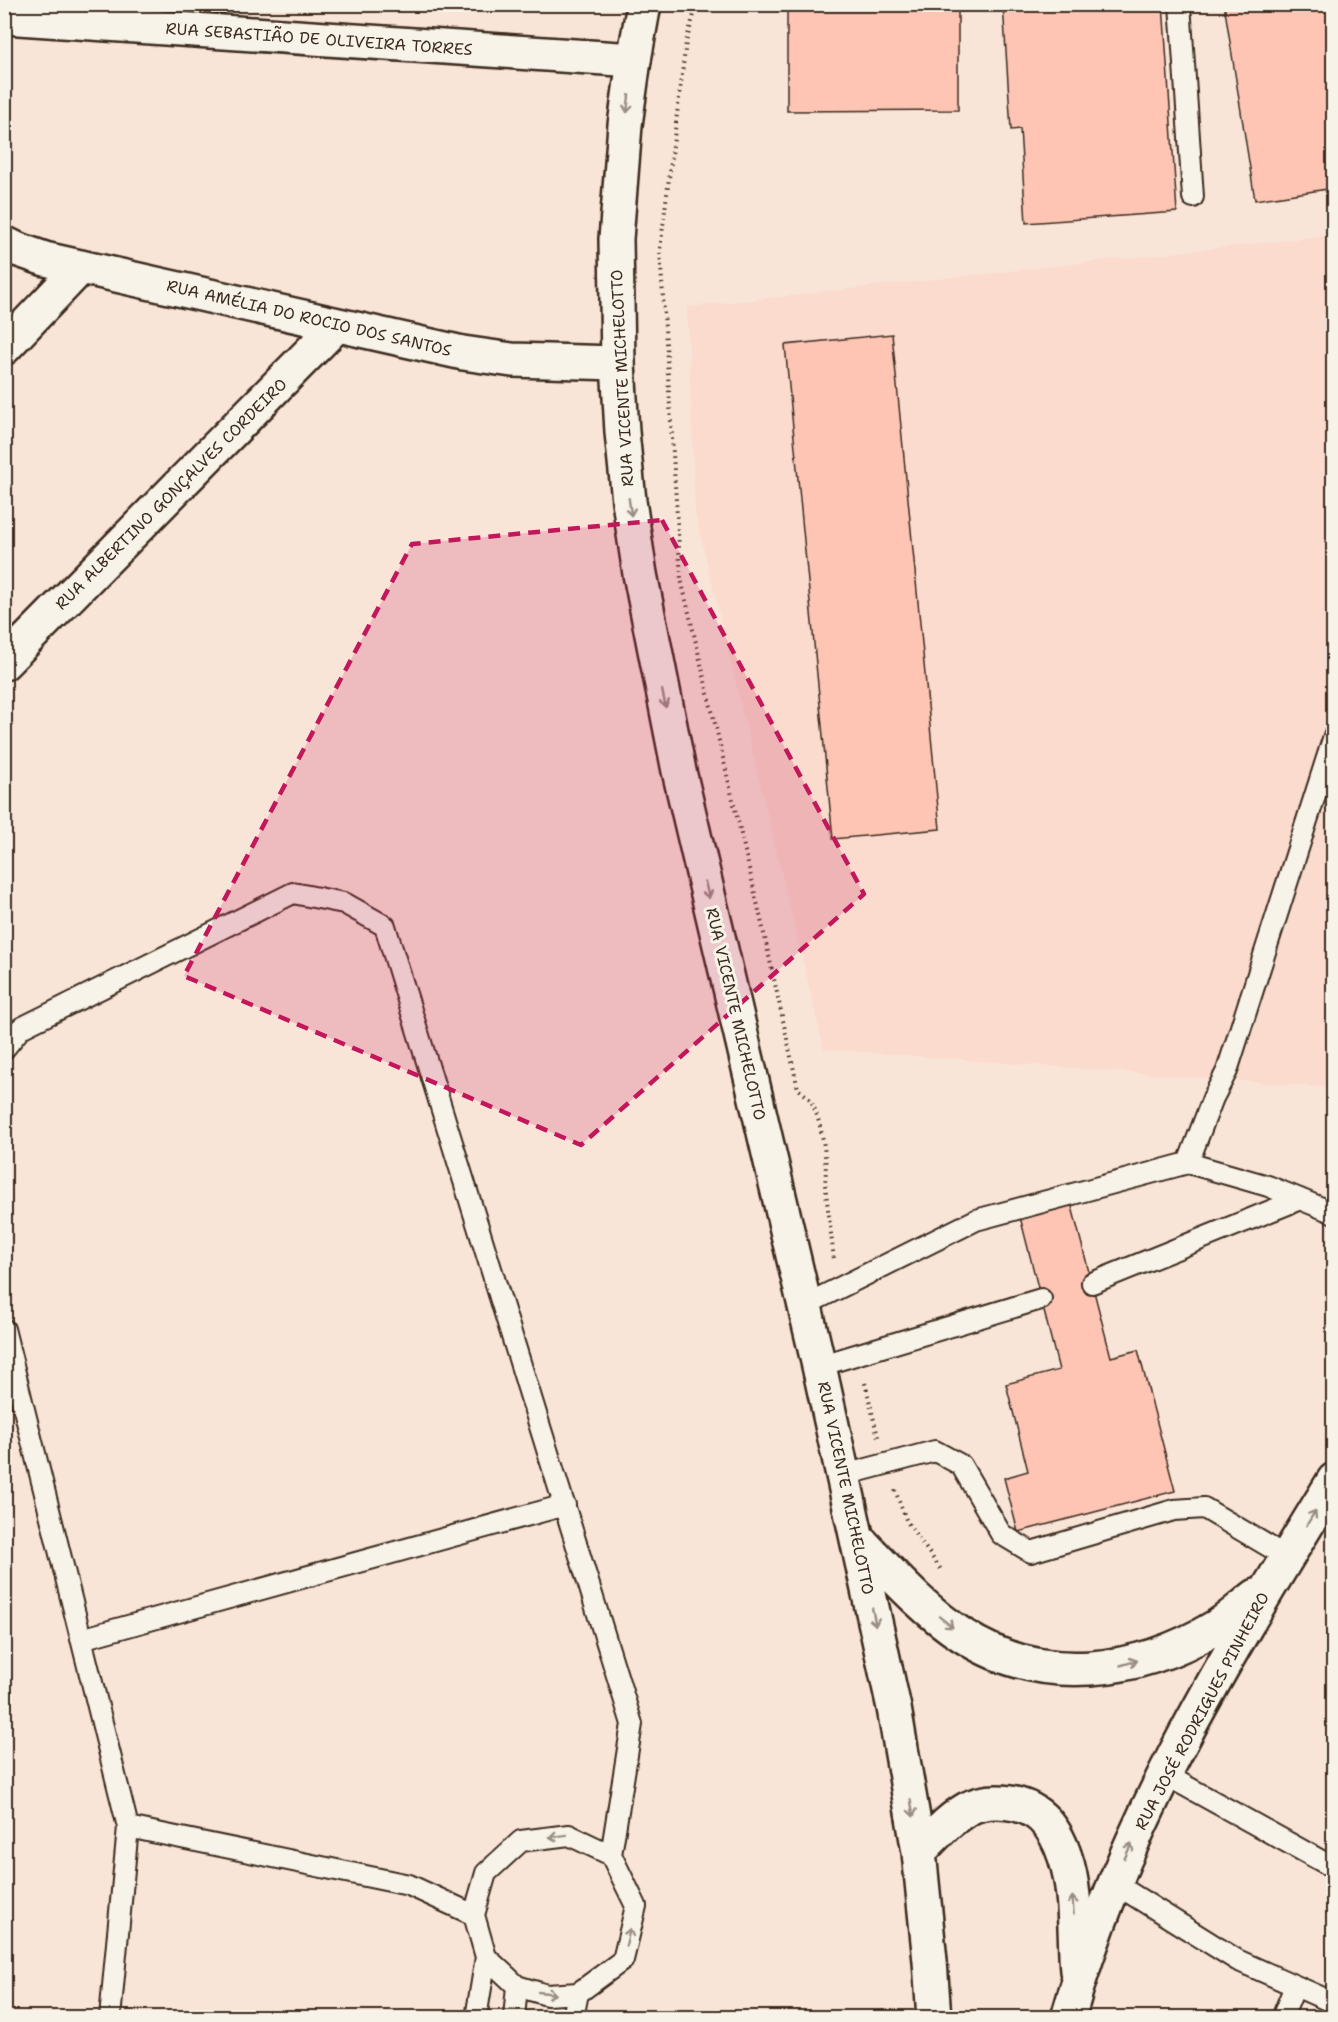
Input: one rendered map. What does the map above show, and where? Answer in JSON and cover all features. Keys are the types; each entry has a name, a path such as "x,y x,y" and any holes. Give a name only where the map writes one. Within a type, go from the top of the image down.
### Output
{"main road":[{"name":"RUA VICENTE MICHELOTTO","path":"644,4 624,135 616,239 618,363 629,501 657,666 679,771 844,1475 896,1719 920,1852 934,2018"},
{"name":"RUA SEBASTIÃO DE OLIVEIRA TORRES","path":"4,17 634,60"},
{"name":"RUA AMÉLIA DO ROCIO DOS SANTOS","path":"4,243 45,259 486,357 618,363"},
{"path":"4,348 81,267"},
{"name":"RUA ALBERTINO GONÇALVES CORDEIRO","path":"4,663 337,325"},
{"name":"RUA JOSÉ RODRIGUES PINHEIRO","path":"1077,1984 1114,1882 1164,1774 1269,1586 1334,1480"},
{"path":"858,1539 916,1598 962,1635 1012,1661 1070,1670 1122,1666 1177,1647 1217,1626 1269,1586"},
{"path":"920,1852 945,1826 968,1808 986,1802 1014,1802 1037,1812 1055,1831 1066,1858 1072,1889 1077,1984 1068,2018"}],"lane":[{"path":"1180,4 1193,196"},
{"path":"1188,1163 1213,1098 1227,1071 1334,736"},
{"path":"4,1048 21,1028 293,893 344,903 385,926 633,1724 611,1855 636,1906 623,1960 578,1993 547,1995 518,1986 486,1957"},
{"path":"805,1305 976,1220 1188,1163 1268,1186 1334,1213"},
{"path":"1092,1283 1299,1199"},
{"path":"819,1366 1041,1299"},
{"path":"4,1329 128,1827 110,2018"},
{"path":"844,1475 935,1451 961,1465 1001,1534 1031,1552 1174,1510 1204,1508 1287,1557"},
{"path":"81,1639 565,1505"},
{"path":"1164,1774 1334,1868"},
{"path":"128,1827 409,1885 474,1915"},
{"path":"476,2018 486,1957 474,1915 486,1873 521,1841 569,1835 611,1855"},
{"path":"1114,1882 1237,1960 1334,2003"},
{"path":"514,2018 518,1986"},
{"path":"1282,2018 1295,1986"},
{"path":"573,2018 578,1993"}],"path":[{"path":"697,4 686,42 660,250 681,579 760,915 798,1089 811,1101 822,1134 825,1184 838,1288"},
{"path":"857,1354 885,1465 907,1522 945,1576"}],"highlighted area":[{"path":"662,520 864,894 581,1145 184,976 412,544"}],"shaded area":[{"path":"1333,235 1333,1088 824,1049 695,513 687,307"}],"building":[{"path":"787,4 958,4 958,110 787,111"},
{"path":"1003,4 1163,4 1177,212 1026,223 1020,129 1011,130"},
{"path":"1224,4 1334,4 1334,188 1255,200"},
{"path":"892,334 940,829 833,839 785,345"},
{"path":"1069,1195 1111,1357 1138,1350 1175,1491 1018,1532 1004,1478 1028,1471 1006,1384 1059,1370 1018,1209"}]}
